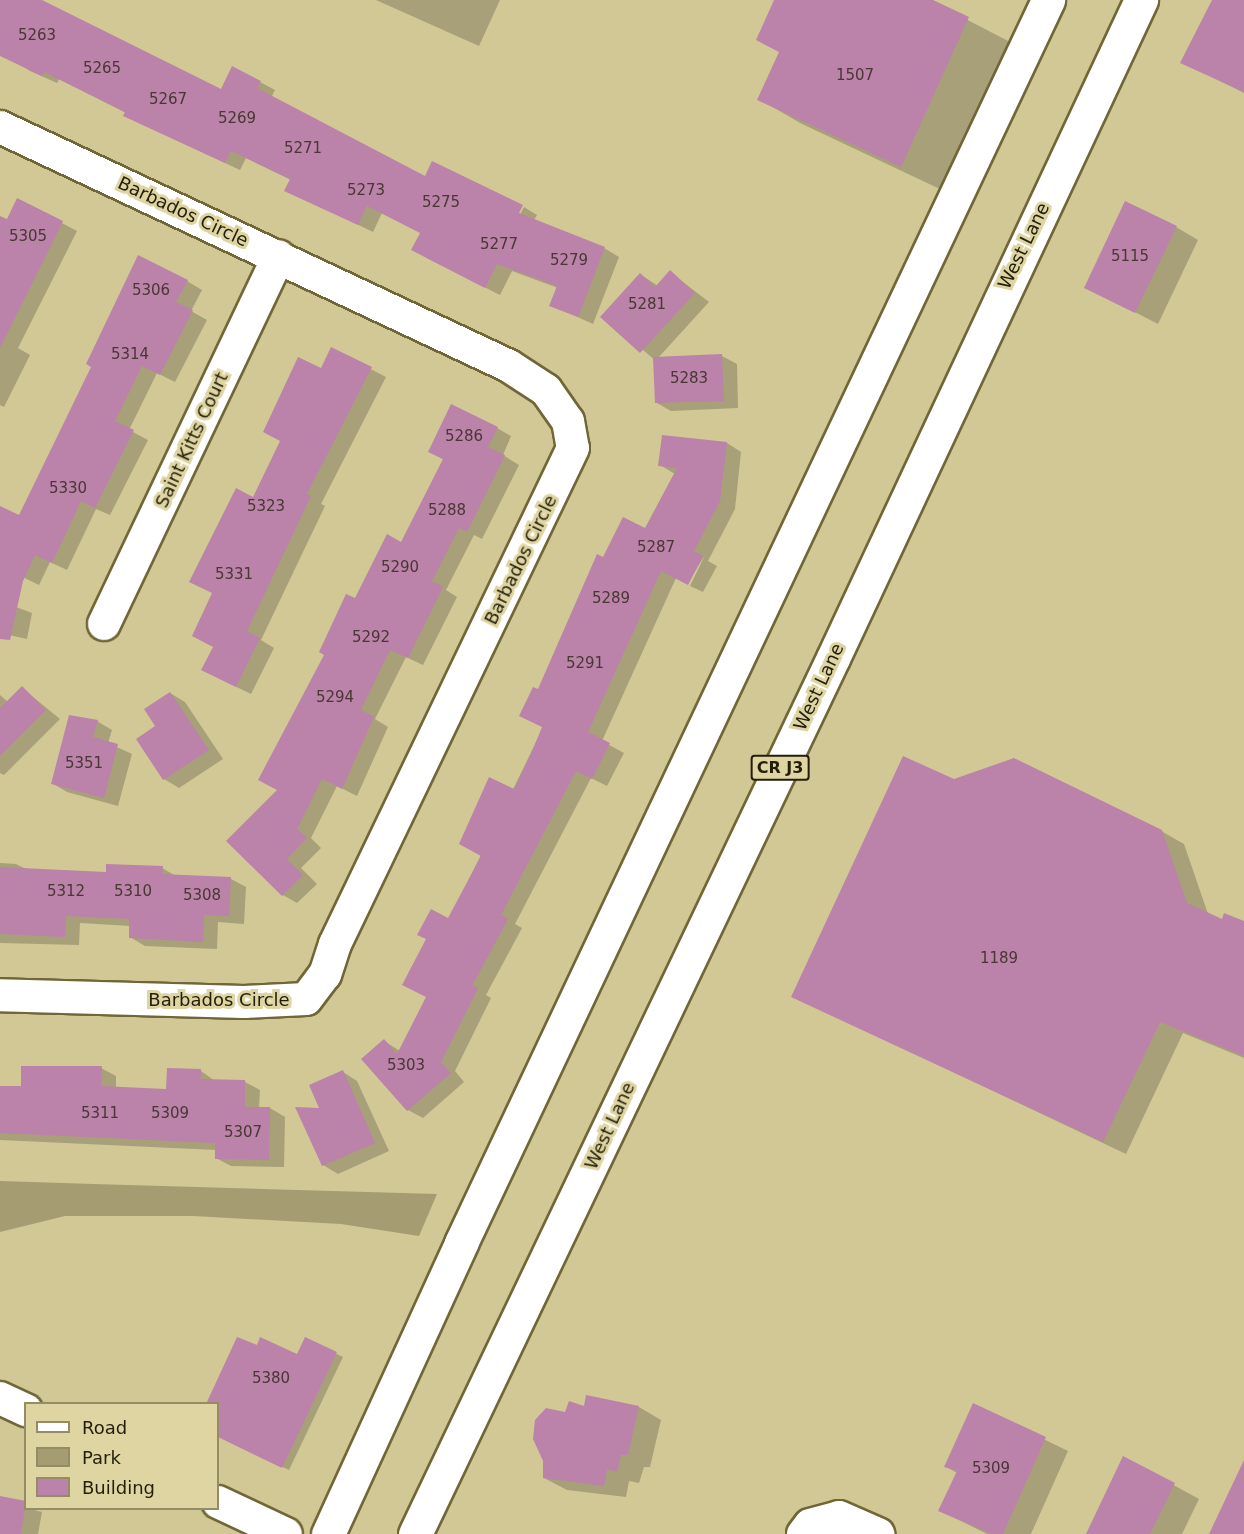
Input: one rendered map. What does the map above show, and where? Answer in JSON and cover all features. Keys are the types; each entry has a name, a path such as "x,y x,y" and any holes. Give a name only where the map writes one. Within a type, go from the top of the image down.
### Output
{"main road":[{"path":"328,1534 476,1211 1048,0"},
{"name":"West Lane","path":"415,1534 833,658 1141,0"}],"street":[{"name":"Barbados Circle","path":"0,127 279,256 509,366 546,390 568,421 573,448 335,944 325,974 306,999 255,1002 0,995"},
{"name":"Saint Kitts Court","path":"104,624 279,256"},
{"path":"0,1398 24,1409"},
{"path":"219,1502 286,1534"},
{"path":"803,1534 810,1525 839,1517 878,1534"}],"green space":[{"path":"0,1181 437,1194 419,1236 341,1224 193,1216 65,1216 0,1232"}],"building":[{"path":"0,0 42,0 221,89 232,66 261,81 257,88 425,176 432,161 523,205 519,213 605,247 578,317 549,306 557,286 497,264 485,288 411,250 420,233 367,206 358,225 284,191 290,179 231,151 225,163 123,116 125,112 44,72 42,76 0,56"},
{"path":"774,0 933,0 969,17 901,167 757,100 779,52 756,40"},
{"path":"1212,0 1244,0 1244,92 1180,63"},
{"path":"17,198 63,221 0,348 0,216 7,219"},
{"path":"1125,201 1177,226 1135,313 1084,288"},
{"path":"138,255 188,280 176,302 193,310 160,375 142,366 115,421 134,430 95,508 81,501 52,563 35,555 23,581 10,640 0,639 0,506 19,515 91,367 86,364"},
{"path":"670,270 695,293 640,353 600,317 640,273 655,287"},
{"path":"331,347 372,367 307,494 311,496 247,631 260,638 236,687 201,670 213,647 192,636 212,593 189,582 236,488 253,497 280,441 263,432 298,357 321,368"},
{"path":"722,354 724,401 655,403 653,357"},
{"path":"451,404 498,427 488,447 505,455 467,532 459,528 432,581 443,587 408,658 390,650 361,710 374,717 342,789 322,779 297,829 307,838 287,859 303,875 282,896 226,841 277,790 258,780 324,655 319,652 346,594 355,598 387,534 401,542 443,459 428,452"},
{"path":"662,435 727,442 720,501 694,551 703,556 688,585 661,571 588,732 610,743 592,779 576,771 501,915 508,919 472,986 478,988 441,1062 451,1073 407,1111 361,1059 384,1039 397,1054 426,997 402,985 426,939 417,935 431,909 448,918 481,856 459,844 489,777 514,789 533,749 542,727 519,716 533,687 538,689 597,554 603,557 623,517 645,528 677,468 658,466"},
{"path":"22,686 46,710 0,756 0,708"},
{"path":"170,692 209,750 163,780 136,739 155,726 144,709"},
{"path":"69,715 98,720 93,737 118,744 104,798 51,784"},
{"path":"903,756 954,779 1014,758 1162,830 1187,903 1222,919 1224,913 1244,921 1244,1056 1160,1022 1103,1142 791,997"},
{"path":"106,864 163,866 162,874 231,877 229,916 204,915 203,942 129,938 129,919 66,916 65,937 0,934 0,867 106,872"},
{"path":"21,1066 102,1066 101,1086 166,1089 167,1068 201,1069 201,1079 245,1080 245,1107 270,1107 269,1160 215,1159 215,1143 0,1133 0,1086 21,1086"},
{"path":"343,1070 375,1143 322,1166 295,1107 319,1108 309,1085"},
{"path":"237,1337 257,1345 260,1337 297,1354 305,1337 337,1352 282,1468 219,1437 219,1402 207,1402"},
{"path":"586,1395 639,1406 628,1455 621,1455 617,1472 607,1469 604,1486 543,1478 543,1461 533,1439 535,1420 546,1408 565,1412 569,1401 584,1406"},
{"path":"973,1403 1046,1437 1003,1534 992,1534 938,1511 957,1471 944,1467"},
{"path":"1123,1456 1175,1483 1150,1534 1086,1534"},
{"path":"1244,1460 1244,1534 1209,1534"},
{"path":"0,1496 24,1501 21,1534 0,1534"}]}
